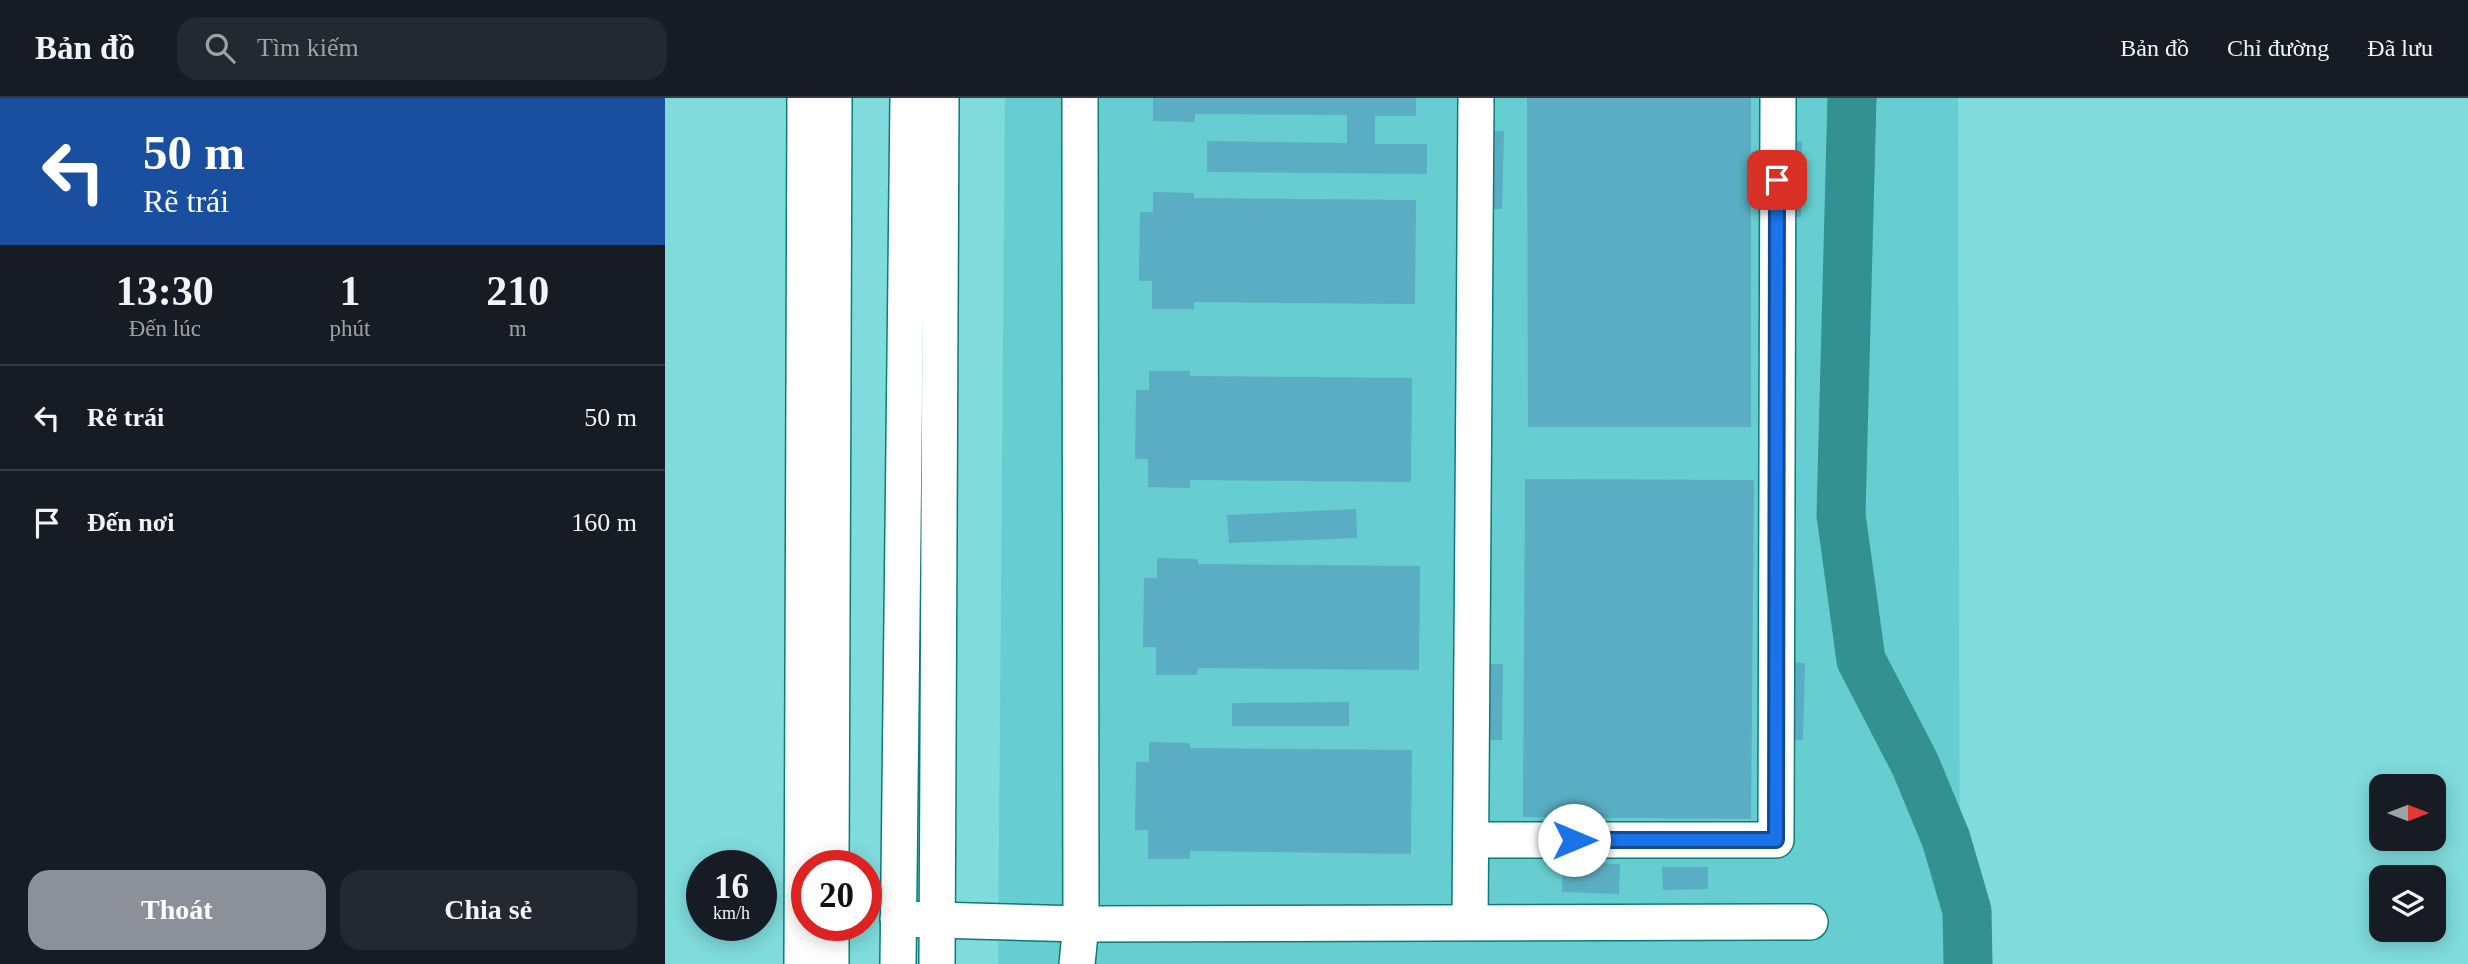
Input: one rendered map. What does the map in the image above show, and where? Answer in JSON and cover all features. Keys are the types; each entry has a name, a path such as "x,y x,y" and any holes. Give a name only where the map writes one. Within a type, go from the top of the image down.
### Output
{"street":[{"path":"802,964 805,98"},
{"path":"831,850 834,98"},
{"path":"898,964 908,98"},
{"path":"937,964 941,98"},
{"path":"1077,964 1081,924 1080,98"},
{"path":"1470,922 1476,98"},
{"path":"1471,840 1776,840 1777,98"},
{"path":"898,919 1081,924 1810,922"},
{"path":"831,941 831,964"}],"shaded area":[{"path":"1005,98 1958,98 1960,964 998,964"}],"building":[{"path":"1153,98 1416,98 1416,116 1375,116 1375,144 1427,144 1427,174 1207,172 1207,141 1347,143 1347,115 1195,114 1195,122 1153,121"},
{"path":"1527,98 1751,98 1751,427 1528,427"},
{"path":"1489,131 1504,131 1502,209 1487,209"},
{"path":"1787,141 1802,141 1801,217 1786,216"},
{"path":"1153,192 1194,193 1194,198 1416,200 1415,304 1194,302 1194,309 1152,309 1152,281 1139,281 1140,212 1153,212"},
{"path":"1149,371 1190,371 1190,376 1412,378 1411,482 1190,480 1190,488 1148,487 1148,459 1135,459 1136,390 1149,390"},
{"path":"1525,479 1754,480 1751,819 1523,817"},
{"path":"1356,509 1357,538 1229,543 1227,515"},
{"path":"1157,558 1198,559 1198,564 1420,566 1419,670 1198,668 1197,675 1156,675 1156,647 1143,647 1144,578 1157,578"},
{"path":"1788,662 1805,663 1803,740 1787,740"},
{"path":"1488,664 1503,664 1502,740 1487,740"},
{"path":"1349,702 1349,726 1232,726 1232,703"},
{"path":"1149,742 1190,743 1190,748 1412,750 1411,854 1190,851 1190,859 1148,859 1148,830 1135,830 1136,762 1149,762"},
{"path":"1563,862 1620,864 1619,894 1562,892"},
{"path":"1662,867 1708,867 1708,889 1663,890"}],"waterway":[{"path":"1852,98 1841,515 1861,660 1915,764 1946,839 1967,911 1968,964"}],"route":[{"path":"1574,840 1776,840 1777,180"}]}
